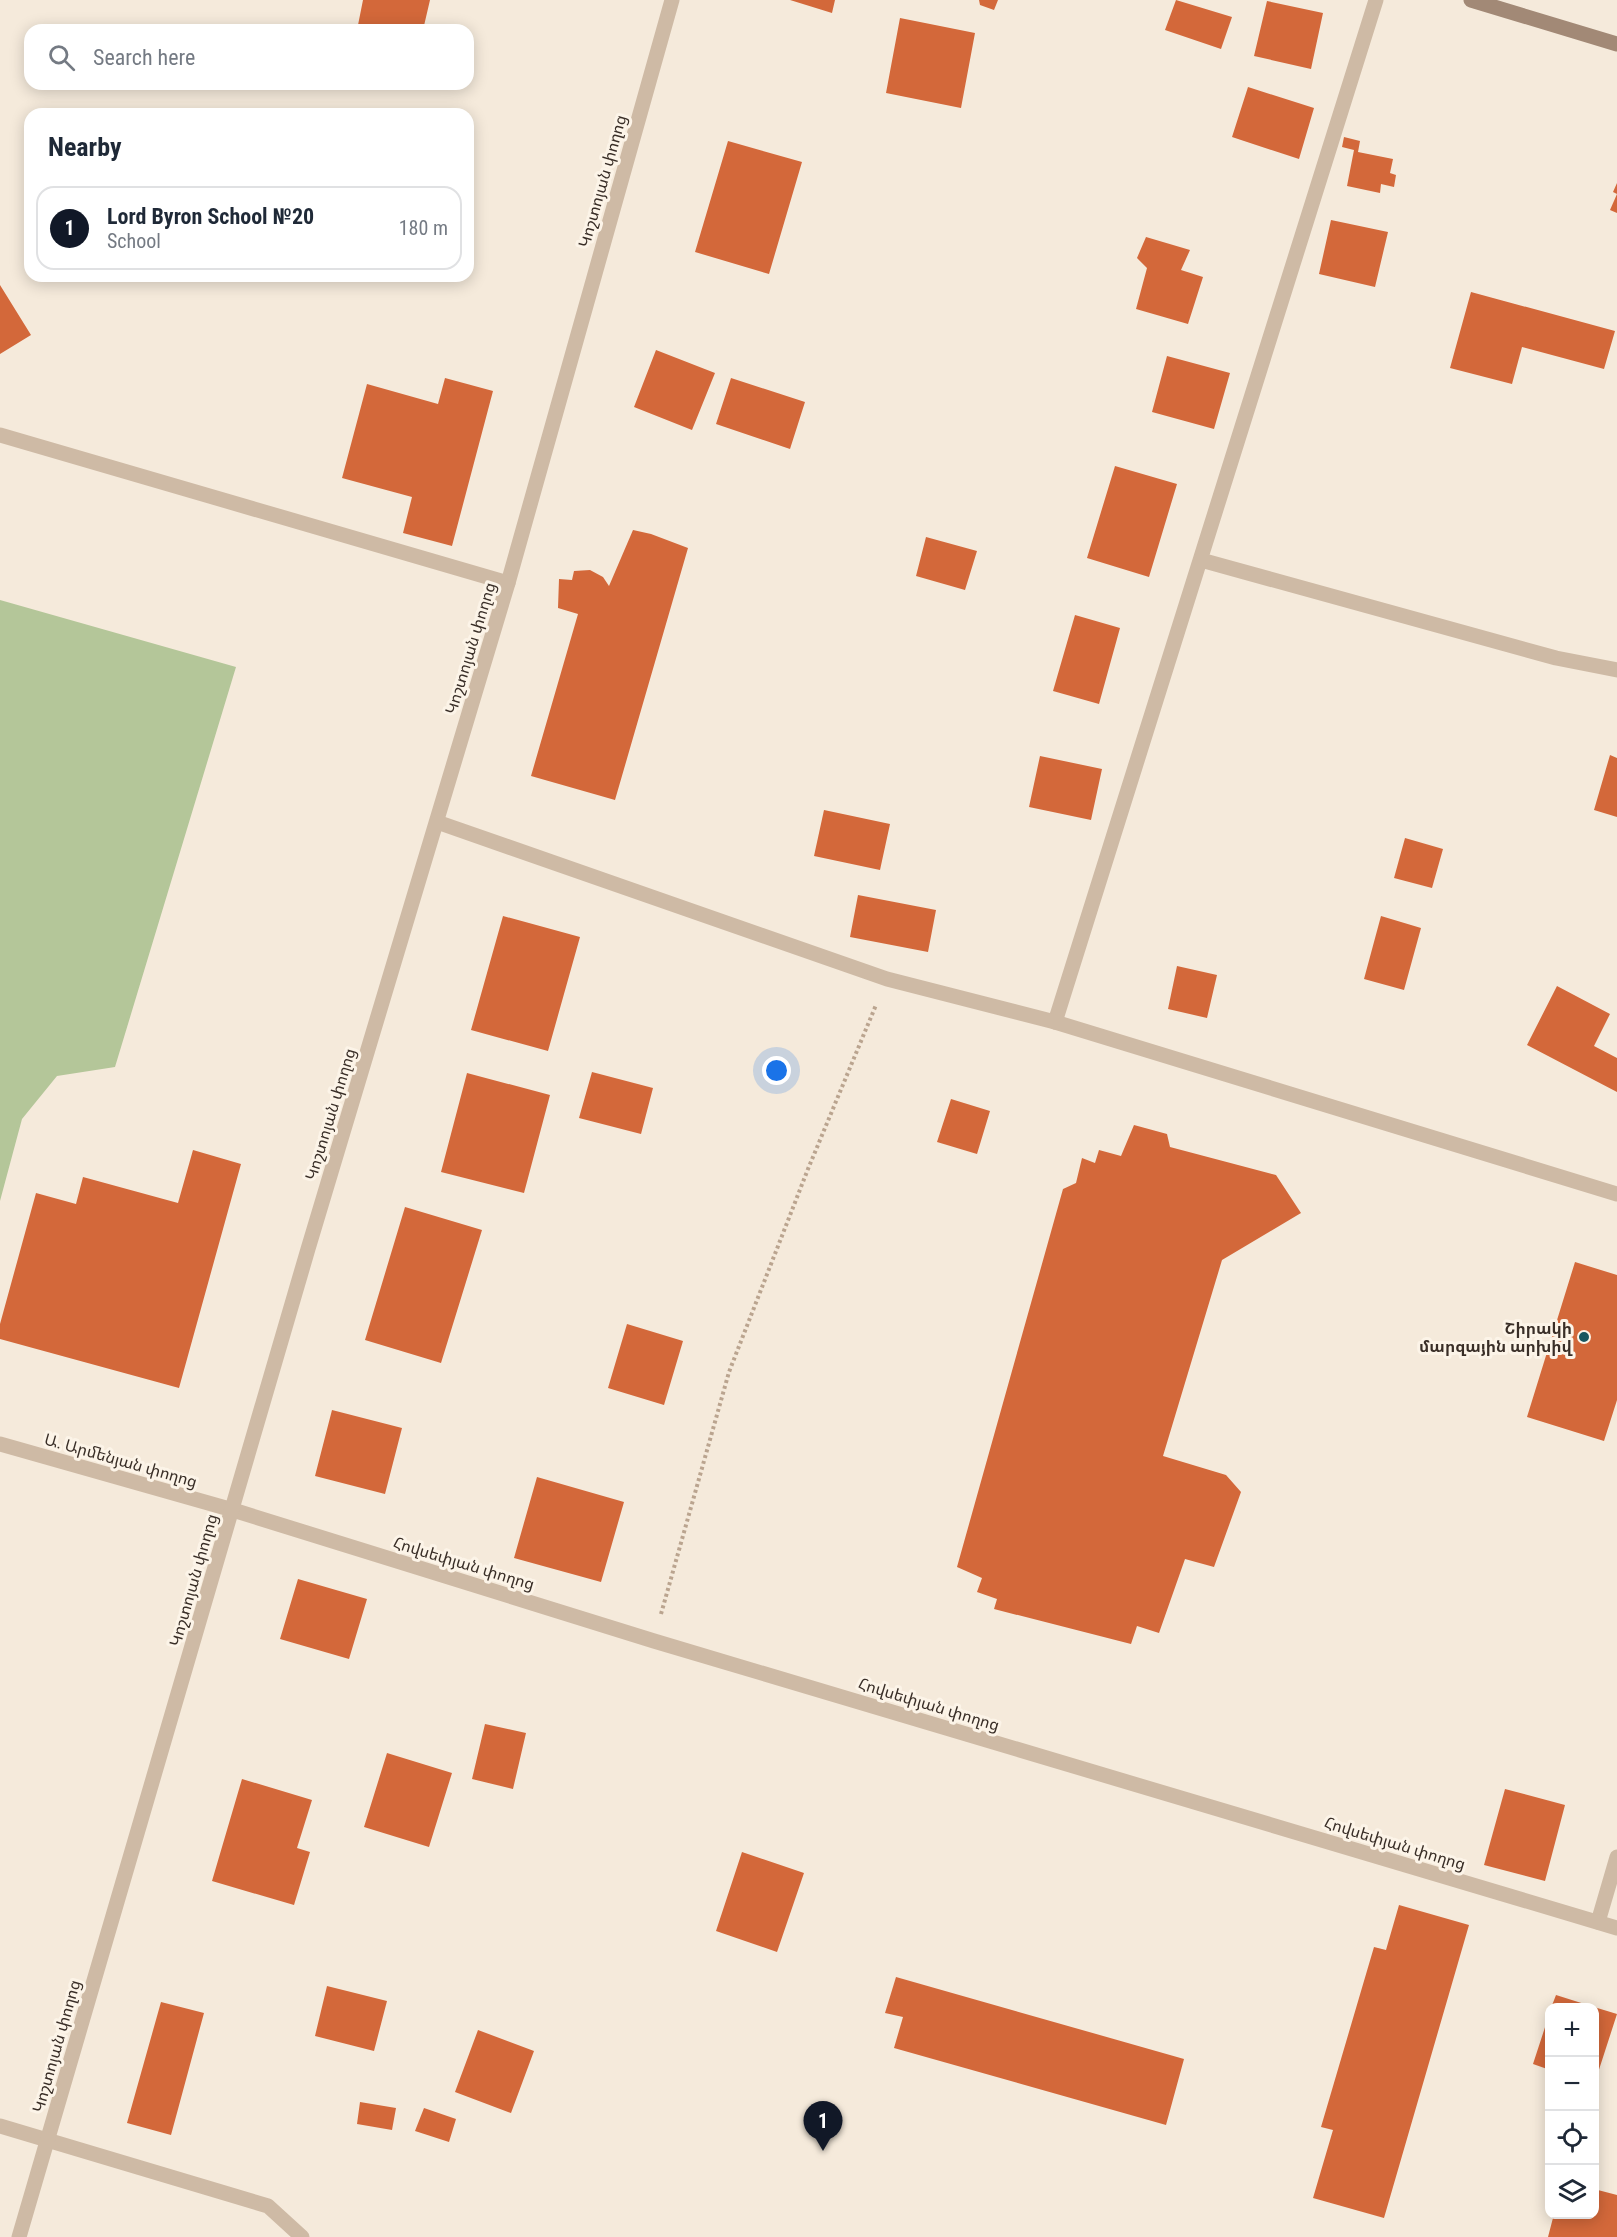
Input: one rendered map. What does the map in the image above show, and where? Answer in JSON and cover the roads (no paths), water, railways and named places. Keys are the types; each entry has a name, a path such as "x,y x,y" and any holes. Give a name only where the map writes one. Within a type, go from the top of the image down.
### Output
{"main road":[{"path":"1471,0 1617,44"}],"street":[{"name":"Կոշտոյան փողոց","path":"19,2237 508,583 672,0"},
{"path":"1055,1022 1376,0"},
{"path":"0,435 508,583"},
{"path":"1201,560 1556,658 1617,670"},
{"path":"437,822 887,979 1055,1022 1617,1194"},
{"name":"Ա. Արմենյան փողոց","path":"0,1444 233,1510"},
{"name":"Հովսեփյան փողոց","path":"233,1510 654,1641 1617,1928"},
{"path":"1598,1922 1617,1857"},
{"path":"0,2126 268,2206 302,2237"}],"place":[{"name":"Շիրակի մարզային արխիվ","path":"1584,1337"},
{"name":"Lord Byron School №20","path":"823,2151"}]}
